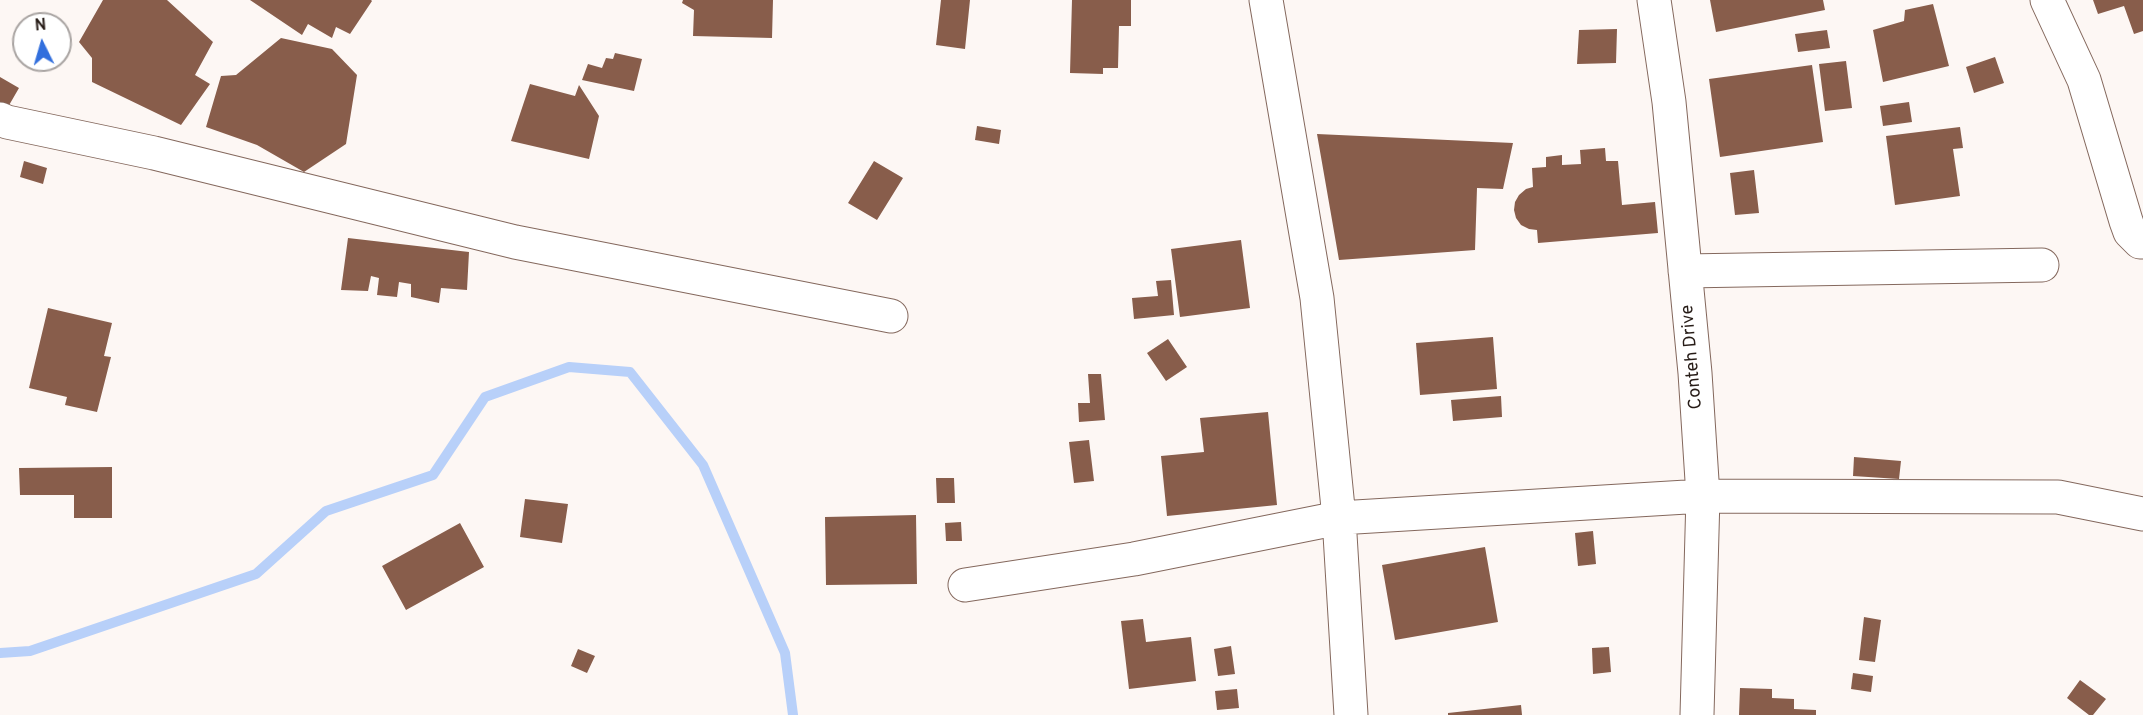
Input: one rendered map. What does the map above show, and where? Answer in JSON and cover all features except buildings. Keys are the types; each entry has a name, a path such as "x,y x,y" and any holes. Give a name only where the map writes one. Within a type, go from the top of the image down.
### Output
{"street":[{"path":"1266,0 1317,298 1339,518 1351,715"},
{"name":"Conteh Drive","path":"1654,0 1669,102 1695,373 1702,496 1697,715"},
{"path":"2047,0 2084,80 2130,232 2140,242 2143,242"},
{"path":"0,119 154,153 515,242 891,315"},
{"path":"1685,271 2042,265"},
{"path":"965,585 1134,559 1339,518 1702,496 2058,497 2143,514"}],"waterway":[{"path":"0,653 30,651 256,574 326,511 433,475 485,397 569,367 630,372 703,465 785,653 793,715"}]}
